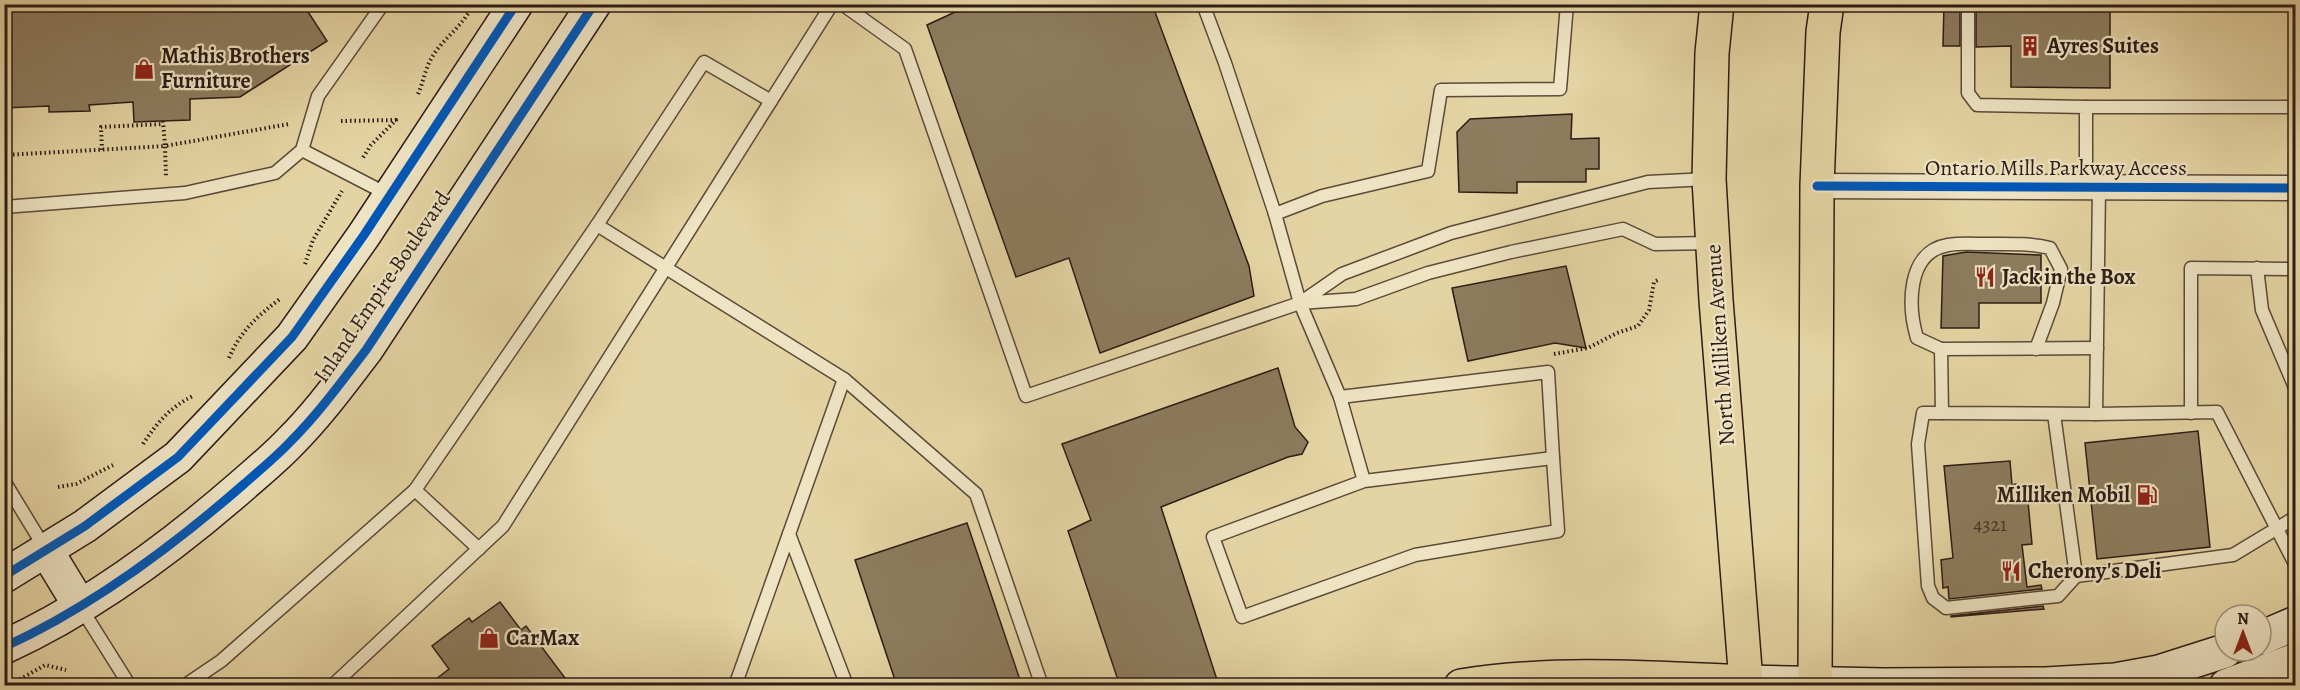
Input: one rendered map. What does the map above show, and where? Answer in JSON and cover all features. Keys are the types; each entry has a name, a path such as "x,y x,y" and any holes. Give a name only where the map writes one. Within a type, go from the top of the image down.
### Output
{"main road":[{"name":"Inland Empire Boulevard","path":"4,576 85,526 178,457 292,337 390,195 516,4"},
{"name":"Inland Empire Boulevard","path":"4,647 41,630 115,584 198,524 291,442 328,400 366,350 594,4"},
{"name":"North Milliken Avenue","path":"1717,4 1712,53 1709,178 1747,684"},
{"path":"1816,684 1817,186 1823,32 1827,4"},
{"path":"46,550 80,606"},
{"path":"2273,633 2295,623"},
{"path":"1461,686 1492,680 1643,678 1747,684 2046,684 2115,680 2159,672 2213,655"},
{"path":"2226,686 2295,660"}],"street":[{"name":"Ontario Mills Parkway Access","path":"1817,186 2295,188"}],"lane":[{"path":"4,207 185,193 275,173 302,150 318,96 383,4"},
{"path":"332,686 503,526 832,4"},
{"path":"842,4 905,50 1026,396 1300,303 1356,300 1428,273 1510,252 1623,229 1654,244 1713,243"},
{"path":"1203,4 1275,214 1300,303 1341,397 1364,481"},
{"path":"1275,214 1322,196 1428,171 1441,90 1560,89 1567,4"},
{"path":"1968,4 1968,93 1977,105 2295,107"},
{"path":"184,686 220,662 415,490 597,225 704,62 771,101"},
{"path":"2086,107 2093,187 2097,348 2096,414"},
{"path":"302,150 390,195"},
{"path":"1300,303 1342,274 1451,233 1648,182 1709,178"},
{"path":"597,225 844,379 976,494 1042,686"},
{"path":"2036,349 2053,303 2061,269 2050,248 2033,244 1948,245 1929,252 1914,275 1912,320 1917,338 1941,349 2036,349 2097,348"},
{"path":"2191,413 2191,268 2295,269"},
{"path":"2257,268 2262,310 2295,390"},
{"path":"1941,349 1942,413"},
{"path":"1341,397 1548,372 1558,531 1415,555 1242,617 1214,537 1364,481 1553,458"},
{"path":"735,686 844,379"},
{"path":"2295,517 2276,527 2233,555 2076,576 2058,596 1946,608 1933,598 1928,586 1918,444 1923,413 2217,412 2276,527 2295,566"},
{"path":"2054,414 2076,576"},
{"path":"4,481 46,550"},
{"path":"415,490 479,549"},
{"path":"789,534 847,686"},
{"path":"80,606 130,686"}],"path":[{"path":"417,97 424,72 432,57 473,4"},
{"path":"303,268 322,223 371,145 405,114"},
{"path":"341,121 396,120"},
{"path":"102,150 101,127 163,122 167,194"},
{"path":"4,155 165,146 289,124"},
{"path":"1549,355 1588,348 1617,333 1638,326 1649,310 1654,282 1660,279"},
{"path":"225,366 248,326 281,298"},
{"path":"135,450 143,444 159,421 171,409 199,393"},
{"path":"58,488 76,484 105,468 120,464"},
{"path":"8,686 45,665 66,670"}],"building":[{"name":"Mathis Brothers Furniture","path":"4,4 303,4 327,41 240,97 190,99 190,120 134,122 133,102 89,105 90,111 49,112 49,106 4,108"},
{"path":"982,4 1152,4 1249,266 1254,296 1100,353 1069,258 1016,277 927,25 955,12 984,10"},
{"path":"1944,4 1960,4 1960,46 1943,46"},
{"name":"Ayres Suites","path":"1976,4 2110,4 2110,88 2011,87 2011,46 1976,47"},
{"path":"1572,114 1571,139 1599,138 1599,169 1586,169 1586,182 1517,182 1517,193 1459,192 1457,132 1470,119"},
{"name":"Jack in the Box","path":"1966,252 2041,255 2041,303 1979,303 1979,328 1941,328 1943,256"},
{"path":"1566,266 1586,348 1555,343 1468,361 1452,288"},
{"path":"1278,368 1295,427 1308,442 1302,454 1288,457 1161,507 1219,686 1120,686 1068,531 1091,520 1062,444"},
{"name":"Milliken Mobil","path":"2198,431 2210,547 2097,559 2085,443"},
{"name":"Milliken Mobil","path":"2010,461 2012,485 2016,484 2017,503 2028,502 2032,544 2022,545 2027,587 2041,585 2042,589 1949,599 1948,587 1943,588 1941,560 1953,558 1944,466"},
{"path":"967,523 1022,686 897,686 855,560"},
{"name":"CarMax","path":"500,602 521,630 526,626 571,686 427,686 449,669 432,646 469,618 472,622"},
{"path":"2043,606 2044,609 1951,617 1951,616"}],"cycle path":[{"path":"4,576 85,526 178,457 292,337 364,235 516,4"},
{"path":"4,647 68,614 160,553 244,484 301,430 366,350 594,4"},
{"path":"1817,186 2296,188"}],"place":[{"name":"Ayres Suites","path":"2030,46"},
{"name":"Mathis Brothers Furniture","path":"144,69"},
{"name":"Jack in the Box","path":"1985,277"},
{"name":"Milliken Mobil","path":"2147,495"},
{"name":"Cherony's Deli","path":"2011,571"},
{"name":"CarMax","path":"489,638"}]}
